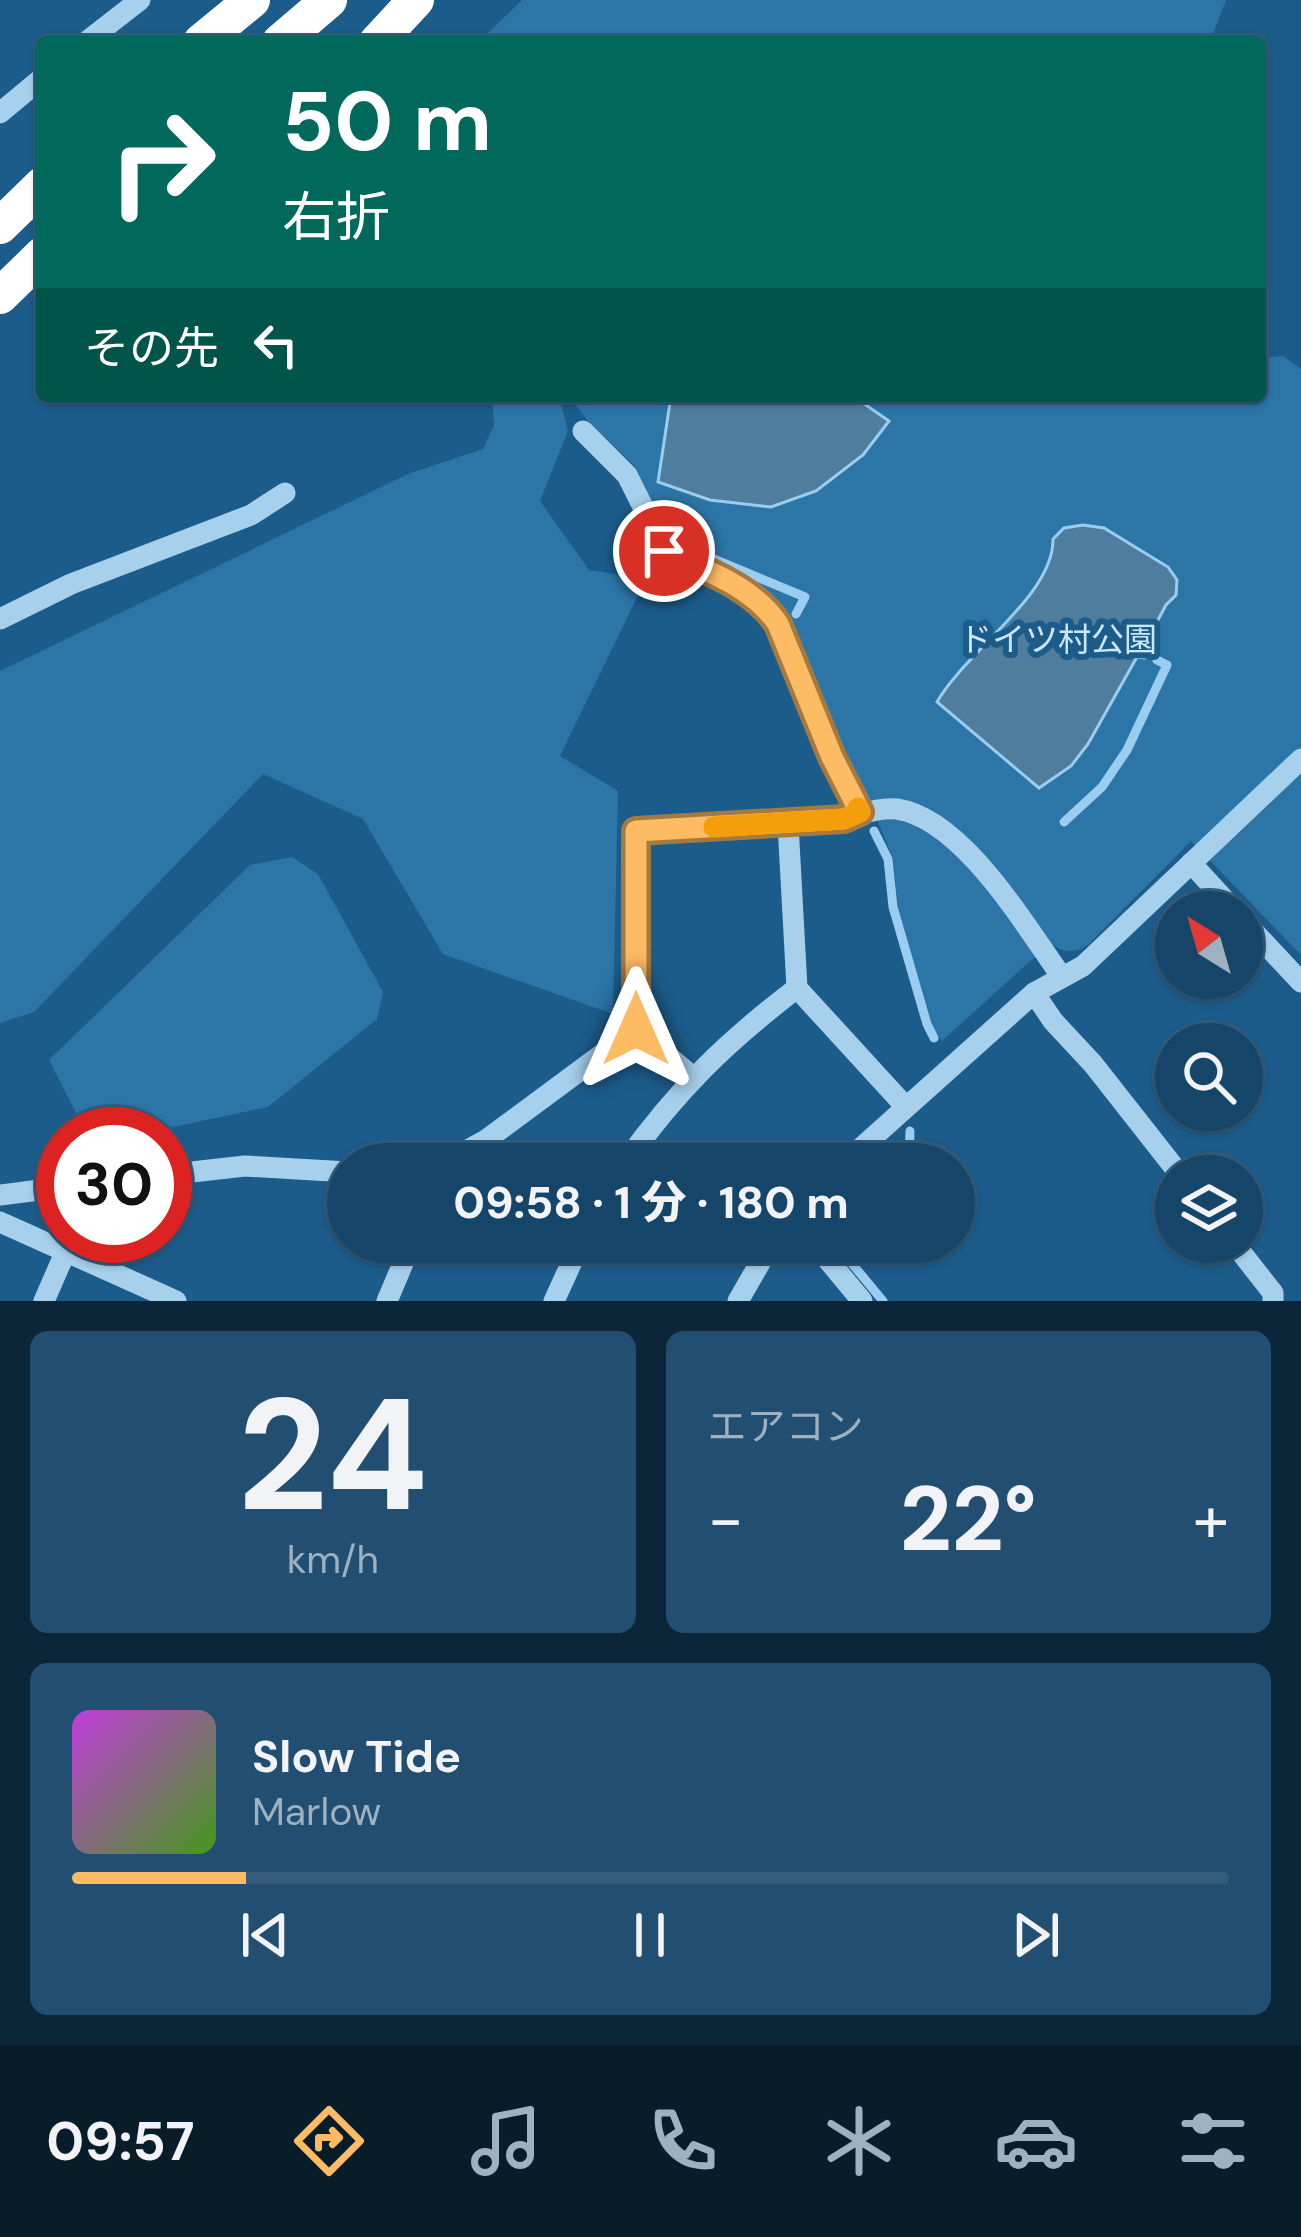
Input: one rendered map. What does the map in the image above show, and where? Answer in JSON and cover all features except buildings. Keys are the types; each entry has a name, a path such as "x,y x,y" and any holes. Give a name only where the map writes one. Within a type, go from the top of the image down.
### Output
{"highway":[{"path":"208,36 252,0"},
{"path":"287,36 329,0"},
{"path":"383,36 416,0"},
{"path":"0,215 36,190"},
{"path":"0,226 36,191"},
{"path":"0,296 36,261"}],"street":[{"path":"94,36 140,0"},
{"path":"0,113 36,83"},
{"path":"583,431 627,475 664,551 740,588 767,607 860,812"},
{"path":"0,619 71,584 251,515 285,494"},
{"path":"865,1143 1034,993 1083,966 1301,759"},
{"path":"693,1077 636,1029 636,831 788,824 897,809 935,823 972,855 1062,977"},
{"path":"788,824 797,988 904,1106"},
{"path":"1191,863 1216,891"},
{"path":"1263,941 1301,982"},
{"path":"639,1143 693,1077 740,1031 797,988"},
{"path":"1034,993 1164,1155"},
{"path":"480,1143 636,1029"},
{"path":"192,1172 245,1166 327,1171"},
{"path":"0,1195 36,1190"},
{"path":"0,1222 36,1239"},
{"path":"44,1301 60,1263"},
{"path":"87,1263 176,1301"},
{"path":"387,1301 403,1263"},
{"path":"554,1301 571,1263"},
{"path":"738,1301 760,1263"},
{"path":"830,1263 862,1301"},
{"path":"1249,1263 1273,1293 1273,1301"}],"green space":[{"path":"522,0 1226,0 1212,36 485,36"},
{"name":"ドイツ村公園","path":"1283,356 1301,369 1301,955 1263,916 1263,891 1239,891 1191,841 1089,944 1071,951 1053,945 942,1041 933,1027 899,918 893,858 782,606 775,597 675,546 660,528 633,464 574,402 1266,402 1266,357"},
{"path":"492,402 561,402 568,431 540,501 589,570 646,579 560,756 618,791 613,1014 443,954 363,819 263,774 34,1012 0,1023 0,671 408,474 483,449 494,425"},
{"path":"292,857 318,874 383,992 377,1019 268,1107 192,1123 192,1107 73,1107 49,1060 250,865"}],"shaded area":[{"path":"670,402 862,402 889,421 863,455 816,491 771,507 710,500 658,482"},
{"path":"1064,528 1104,528 1168,567 1177,580 1176,595 1143,648 1148,652 1144,658 1137,657 1088,744 1071,766 1039,788 937,702 1039,581 1053,539"}],"waterway":[{"path":"669,516 672,528 692,550 805,597 796,614"},
{"path":"1064,822 1102,787 1127,750 1167,665 1157,660"},
{"path":"874,831 888,859 893,907 934,1038"},
{"path":"910,1131 910,1143"},
{"path":"851,1263 883,1301"}],"slow traffic":[{"path":"714,827 844,819 860,812 858,808"}],"route":[{"path":"636,1029 636,831 788,824 844,819 860,812 767,607 740,588 664,551"}]}
